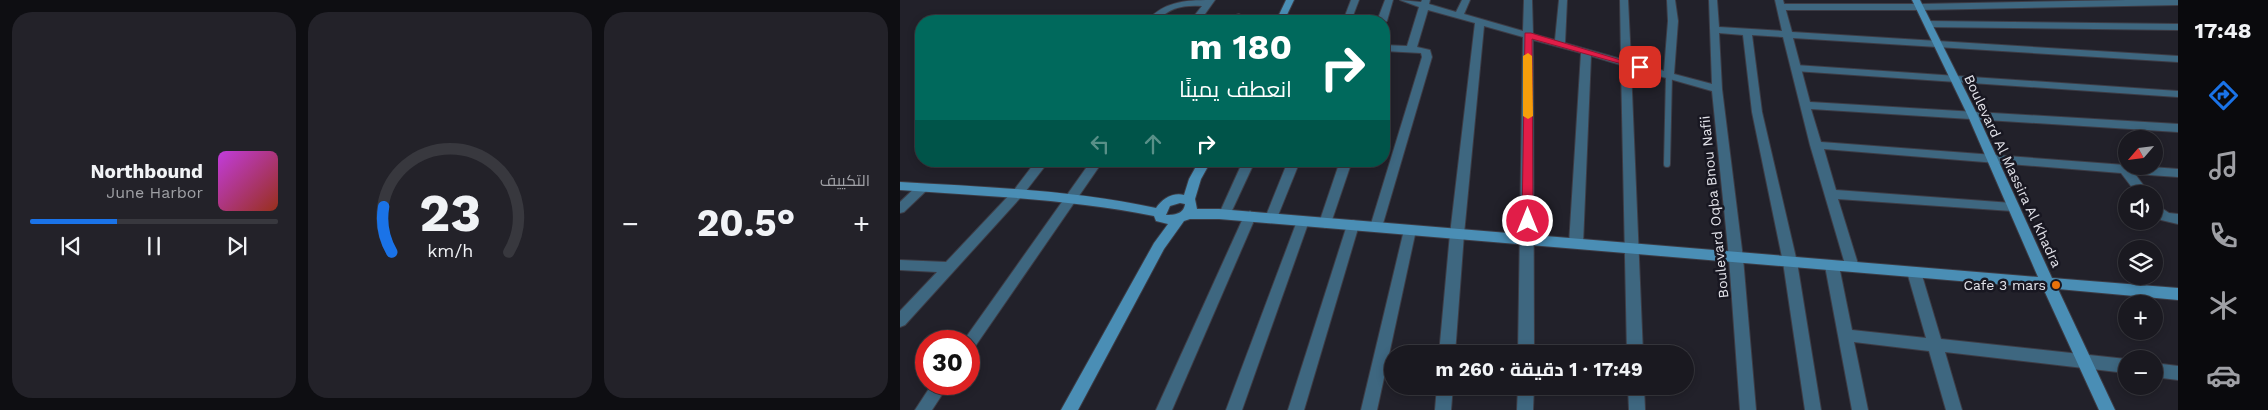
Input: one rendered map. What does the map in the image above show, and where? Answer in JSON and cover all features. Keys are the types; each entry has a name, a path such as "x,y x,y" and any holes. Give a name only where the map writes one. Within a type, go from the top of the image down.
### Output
{"street":[{"path":"1283,15 1290,0"},
{"path":"1349,15 1355,0"},
{"path":"1384,15 1389,0"},
{"path":"1404,0 1425,3 1480,22 1717,89"},
{"path":"1460,16 1466,0"},
{"path":"1526,345 1528,0"},
{"path":"1560,44 1563,0"},
{"path":"1624,0 1630,249 1635,345"},
{"path":"1669,75 1673,21 1671,0"},
{"name":"Boulevard Oqba Bnou Nafii","path":"1712,0 1717,89 1736,258 1748,410"},
{"path":"1157,15 1162,9 1176,3 1209,2"},
{"path":"1199,15 1209,2"},
{"path":"1411,49 1425,3"},
{"path":"1780,4 1805,106 1852,267"},
{"name":"Boulevard Al Massira Al Khadra","path":"1918,4 1973,116 2012,207 2107,410"},
{"path":"1448,345 1480,22"},
{"path":"1714,30 2178,60"},
{"path":"1747,32 1757,112 1790,262 1813,410"},
{"path":"1376,227 1427,57 1426,51 1390,50"},
{"path":"1576,244 1586,52"},
{"path":"1805,106 2178,128"},
{"path":"1816,145 2118,168"},
{"path":"900,321 948,266 1018,194 1038,167"},
{"path":"979,330 1093,167"},
{"path":"1069,410 1159,246 1176,209 1202,167"},
{"path":"1222,214 1246,167"},
{"path":"1271,218 1292,167"},
{"path":"1325,223 1344,167"},
{"path":"2163,172 2178,173"},
{"path":"2130,175 2137,185"},
{"path":"900,186 1018,194 1133,207 1176,209 2178,294"},
{"path":"900,208 922,188"},
{"path":"1831,194 2012,207"},
{"path":"1164,410 1250,216"},
{"path":"2163,216 2178,219"},
{"path":"1234,410 1303,221"},
{"path":"1296,410 1353,225"},
{"path":"1369,410 1410,230"},
{"path":"900,266 948,266"},
{"path":"1832,266 1860,410"},
{"path":"1914,272 1954,410"},
{"path":"1845,334 2118,365"},
{"path":"2163,371 2178,373"},
{"path":"922,410 933,395"},
{"path":"1443,410 1444,395"},
{"path":"1526,395 1526,410"},
{"path":"1636,395 1637,410"}],"lane":[{"path":"1780,4 2178,2"},
{"path":"1928,24 2178,27"},
{"path":"1795,68 2178,94"},
{"path":"1667,164 1669,75"}],"slow traffic":[{"path":"1528,56 1528,116"}],"place":[{"name":"Cafe 3 mars","path":"2056,285"}],"route":[{"path":"1528,221 1528,35 1640,67"}]}
